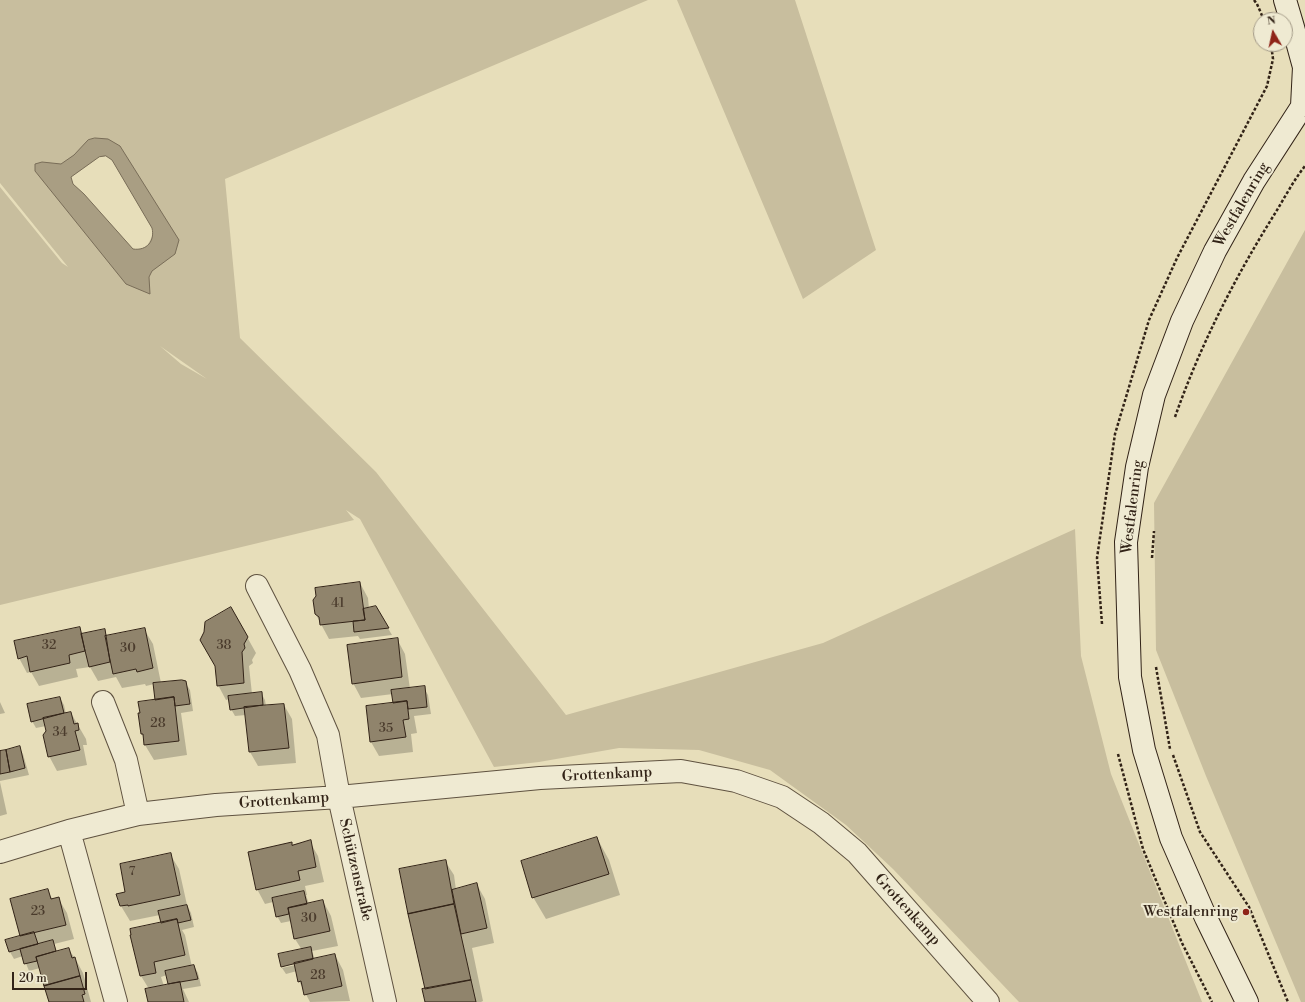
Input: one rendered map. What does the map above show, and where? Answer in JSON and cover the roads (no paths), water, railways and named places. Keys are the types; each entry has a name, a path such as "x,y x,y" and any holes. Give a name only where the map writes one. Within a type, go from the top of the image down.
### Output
{"street":[{"path":"1285,0 1304,67 1303,104"},
{"name":"Westfalenring","path":"1247,1002 1206,918 1171,838 1144,750 1130,677 1126,542 1137,467 1154,395 1182,321 1215,251 1254,181 1303,104"},
{"name":"Schützenstraße","path":"257,586 300,670 328,735 339,797 385,1002"},
{"path":"103,702 126,760 138,814"},
{"name":"Grottenkamp","path":"0,852 69,831 138,814 216,805 339,797 540,778 681,771 736,781 782,797 821,823 857,853 988,1002"},
{"path":"69,831 116,1002"}],"place":[{"name":"Westfalenring","path":"1246,912"}]}
